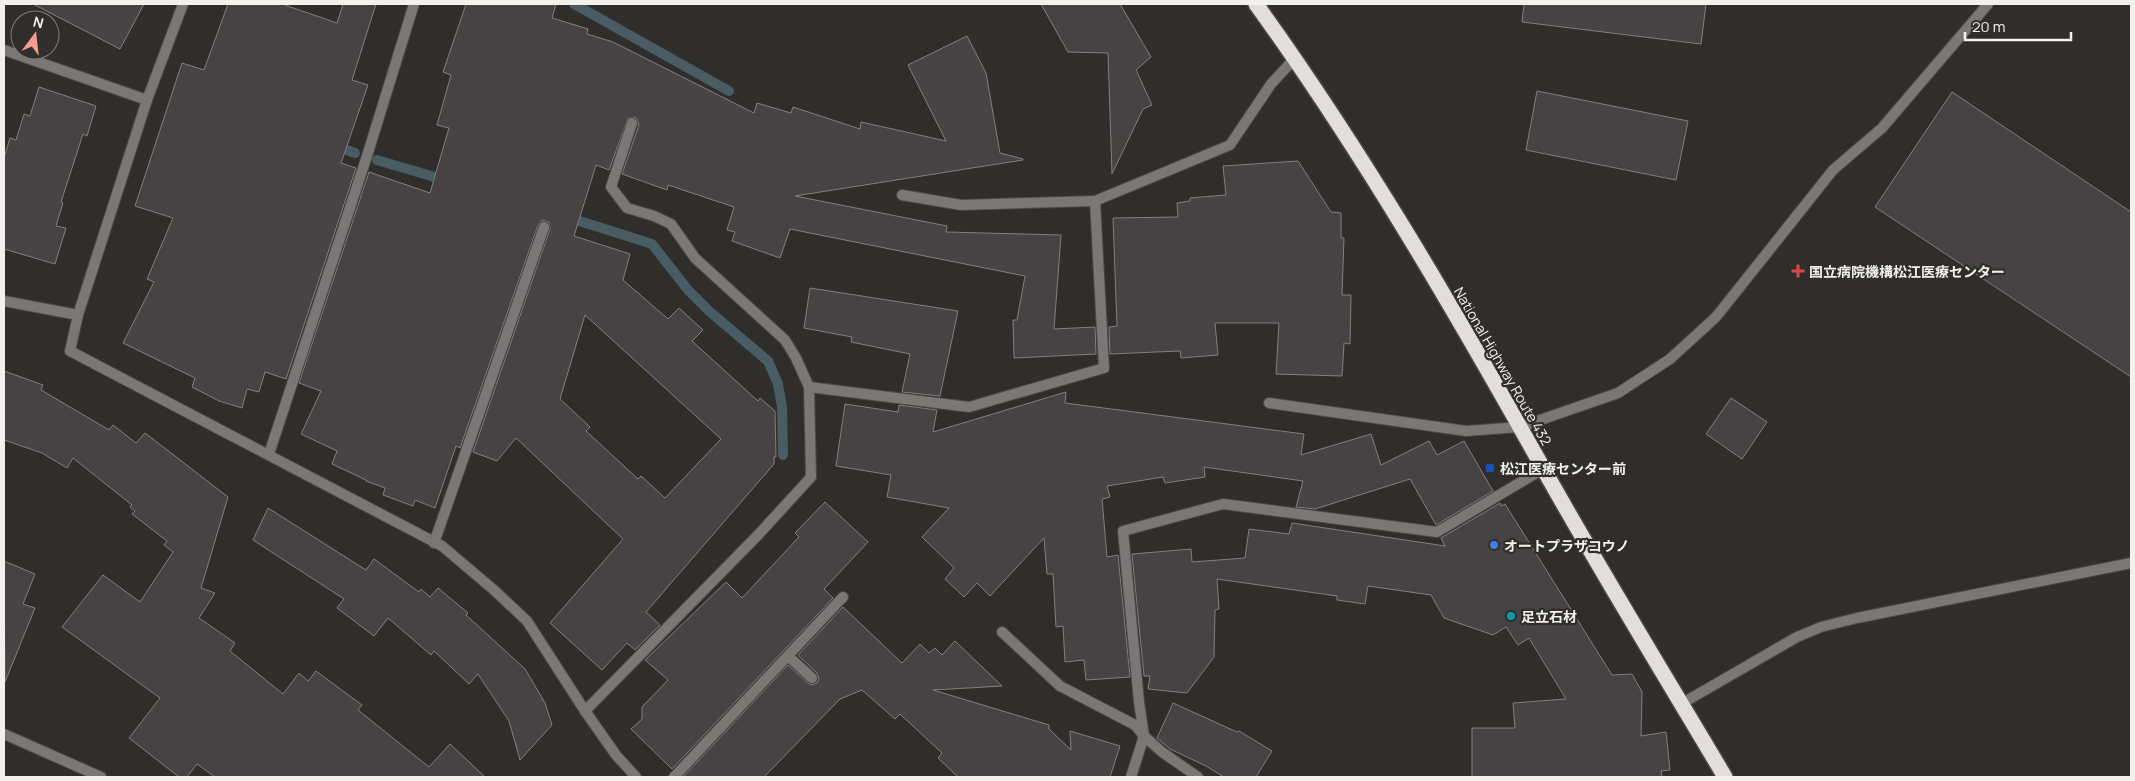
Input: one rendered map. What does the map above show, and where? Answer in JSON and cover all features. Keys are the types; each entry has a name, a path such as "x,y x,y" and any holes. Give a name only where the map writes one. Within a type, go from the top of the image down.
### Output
{"highway":[{"name":"National Highway Route 432","path":"1256,4 1294,58 1426,264 1543,469 1725,777"}],"street":[{"path":"183,4 147,100 78,315 70,352 269,454 442,546 494,590 527,622 585,711 616,755 636,777"},
{"path":"269,454 367,156 414,4"},
{"path":"1269,403 1466,431 1520,427 1618,393 1670,359 1716,317 1833,170 1882,128 1988,4"},
{"path":"4,50 147,100"},
{"path":"902,195 961,205 1095,201 1230,145 1271,84 1294,58"},
{"path":"585,711 759,534 811,477 809,387 796,358 785,340 696,258 671,224 654,216 627,208 611,186 632,123"},
{"path":"809,387 969,408 1104,368 1095,201"},
{"path":"434,542 544,227"},
{"path":"4,301 78,315"},
{"path":"1131,777 1144,736 1139,702 1123,531 1223,504 1437,532 1543,469"},
{"path":"1681,704 1798,637 1821,627 1857,618 2131,563"},
{"path":"674,777 843,597"},
{"path":"1002,632 1060,686 1135,725 1162,752 1198,777"},
{"path":"788,656 812,678"},
{"path":"4,734 101,777"}],"building":[{"path":"33,4 144,4 120,49 60,18 60,10 45,10"},
{"path":"228,4 282,4 337,23 343,4 376,4 352,80 368,85 341,163 356,168 286,379 265,372 259,392 247,389 242,408 219,401 192,387 195,378 123,343 154,282 147,279 173,218 135,206 182,63 204,70"},
{"path":"466,4 556,4 552,18 588,29 587,34 613,42 754,113 757,103 791,113 793,107 860,129 861,122 946,141 908,65 967,36 986,73 1000,153 1023,160 795,196 947,226 946,232 1061,235 1054,329 1095,327 1096,354 1014,358 1013,320 1017,320 1025,276 790,229 780,258 732,241 735,232 727,230 734,207 668,185 667,190 622,174 639,125 635,117 628,118 609,170 596,165 574,236 630,254 623,280 668,319 679,308 703,330 692,341 758,401 760,398 775,411 776,457 774,457 774,464 646,612 660,625 635,650 627,643 602,670 550,623 623,539 516,438 497,461 473,452 550,229 549,222 542,220 538,225 460,448 456,446 435,508 415,500 413,506 383,495 385,488 332,464 337,451 301,434 321,391 299,383 369,172 430,193 449,128 437,125 451,75 443,72","holes":["585,315 721,439 665,498 641,476 638,479 586,431 590,427 560,399"]},
{"path":"1041,4 1120,4 1151,57 1136,70 1152,105 1143,109 1112,174 1108,53 1068,52"},
{"path":"1524,4 1706,4 1701,44 1522,22"},
{"path":"39,87 96,106 87,136 83,134 61,202 63,203 56,226 66,228 55,264 4,249 4,158 10,138 16,140 24,114 30,116"},
{"path":"1537,91 1688,121 1676,180 1526,150"},
{"name":"国立病院機構松江医療センター","path":"1952,92 2131,212 2131,377 1875,207"},
{"path":"1298,161 1331,212 1341,213 1341,238 1344,238 1342,295 1351,295 1350,344 1344,343 1342,376 1276,374 1279,323 1215,323 1218,355 1181,358 1180,351 1110,354 1109,327 1117,326 1113,218 1178,217 1177,203 1190,201 1190,198 1226,195 1223,166"},
{"path":"810,288 958,311 940,396 902,392 910,354 851,342 852,337 804,328"},
{"path":"4,371 43,385 41,390 109,430 113,425 136,443 145,433 228,497 201,588 215,593 199,618 235,643 230,651 283,694 299,673 308,681 316,671 362,705 358,710 429,767 450,744 485,777 215,777 197,764 187,777 179,777 129,738 160,698 62,627 103,575 140,602 173,552 164,545 167,541 132,514 135,511 130,507 132,505 73,458 67,468 42,453 4,440"},
{"path":"1066,392 1065,403 1304,434 1301,455 1371,434 1381,465 1429,441 1437,455 1464,441 1493,491 1436,525 1410,479 1315,509 1296,507 1303,481 1204,467 1205,477 1165,483 1163,477 1107,486 1110,497 1102,499 1107,557 1118,555 1130,677 1086,680 1084,660 1065,662 1063,626 1056,627 1053,574 1047,574 1044,538 990,596 977,583 964,597 945,579 954,568 922,537 949,508 887,497 891,475 836,466 845,404 898,412 899,405 937,410 933,432"},
{"path":"1731,398 1767,422 1742,459 1706,434"},
{"path":"825,502 868,542 824,589 833,598 672,769 631,729 642,719 642,707 668,680 645,660 726,582 742,598 799,537 795,533"},
{"path":"1500,503 1501,506 1505,504 1612,675 1632,674 1642,692 1641,736 1666,732 1670,770 1661,771 1662,777 1472,777 1472,728 1515,728 1513,703 1566,699 1529,638 1518,645 1506,627 1493,635 1444,618 1431,595 1368,586 1365,604 1337,600 1337,596 1217,579 1219,609 1215,610 1214,657 1187,693 1148,689 1150,676 1144,676 1132,554 1191,549 1192,562 1245,558 1249,529 1289,534 1292,523 1445,546 1441,538"},
{"path":"268,508 366,570 374,559 419,592 421,589 430,597 438,588 468,613 466,615 525,669 545,703 552,725 520,760 509,721 478,674 469,684 434,651 431,655 388,618 374,636 337,608 344,599 253,540"},
{"path":"4,561 35,574 23,604 35,608 5,682"},
{"path":"843,607 902,663 920,644 929,653 935,648 942,655 955,641 1002,686 933,690 1049,725 1049,729 1071,750 1070,731 1120,746 1110,777 958,777 938,758 942,753 900,714 895,719 862,690 840,699 764,777 683,777 788,665 811,685 817,683 819,679 817,673 798,655"},
{"path":"1173,703 1237,732 1239,731 1272,751 1256,777 1224,777 1170,749 1157,738"}],"waterway":[{"path":"574,4 729,91"},
{"path":"333,145 355,153"},
{"path":"377,160 448,181"},
{"path":"567,217 652,244 688,290 709,311 768,361 778,384 782,407 783,455"}],"place":[{"name":"国立病院機構松江医療センター","path":"1798,271"},
{"name":"松江医療センター前","path":"1490,468"},
{"name":"オートプラザコウノ","path":"1494,545"},
{"name":"足立石材","path":"1511,616"}]}
